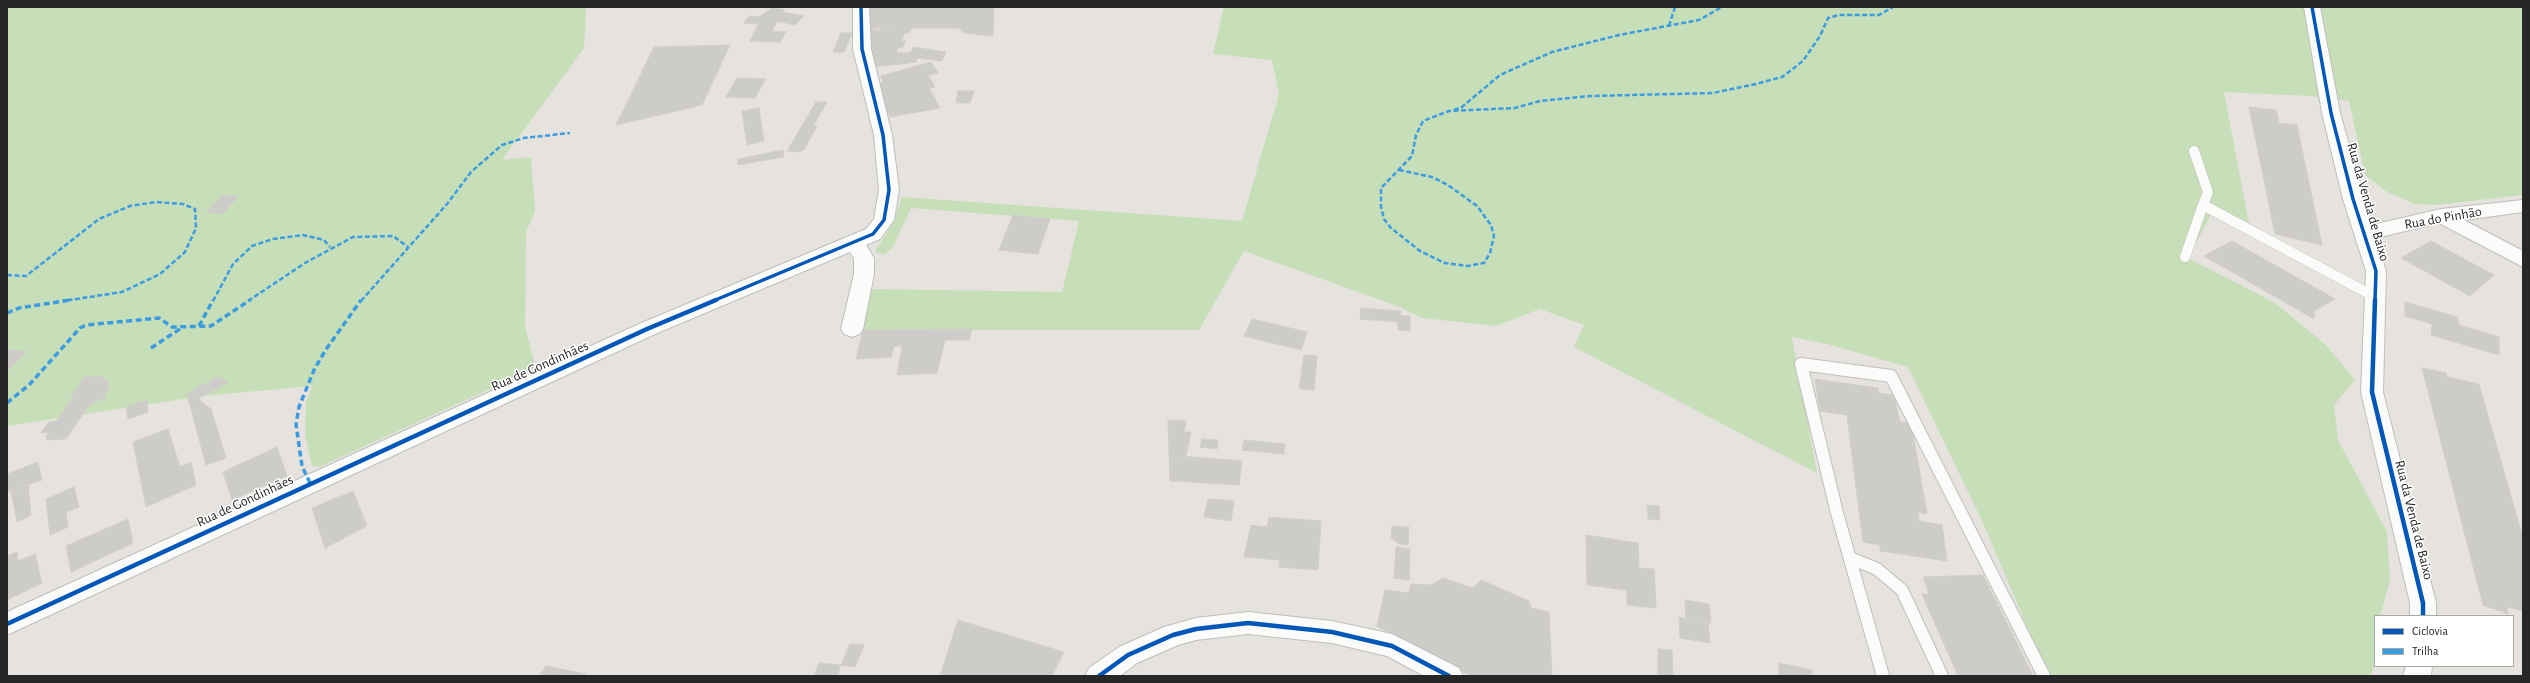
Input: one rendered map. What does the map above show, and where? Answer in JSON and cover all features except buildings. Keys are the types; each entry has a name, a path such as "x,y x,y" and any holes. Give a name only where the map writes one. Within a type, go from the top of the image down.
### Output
{"street":[{"name":"Rua de Gondinhães","path":"7,624 647,329 855,243 873,234 884,220 889,190 883,135 862,49 861,7"},
{"name":"Rua da Venda de Baixo","path":"2312,7 2331,113 2364,234 2376,271 2372,392 2423,603 2423,615"},
{"name":"Rua do Pinhão","path":"2364,234 2441,216 2523,206"},
{"path":"2441,216 2523,260"},
{"path":"852,329 864,269 864,258 855,243"},
{"path":"1099,676 1128,655 1172,635 1196,628 1248,624 1332,632 1392,646 1449,676"}],"lane":[{"path":"2185,257 2208,192 2194,151"},
{"path":"2203,205 2376,298"},
{"path":"1883,676 1850,558 1801,364 1891,376 2044,676"},
{"path":"1850,558 1877,569 1902,590 1942,676"}],"green space":[{"path":"7,7 586,7 584,48 502,160 531,157 535,211 526,232 525,327 536,368 319,467 312,466 305,435 306,402 312,386 203,396 7,426"},
{"path":"1224,7 2523,7 2523,195 2437,205 2415,204 2387,192 2365,175 2349,101 2310,96 2224,92 2250,229 2212,213 2188,258 2275,303 2326,345 2355,380 2334,405 2338,440 2387,532 2390,581 2380,615 2374,615 2374,667 2370,676 2048,676 1984,525 1908,367 1827,344 1792,337 1817,473 1574,347 1584,325 1540,309 1496,326 1422,318 1400,307 1244,251 1199,330 859,330 869,289 1062,292 1079,221 911,208 893,247 884,255 875,252 894,221 902,197 1242,221 1279,94 1272,60 1213,54"}],"marked path":[{"path":"1669,26 1675,7"},
{"path":"1454,110 1462,107 1500,75 1552,52 1619,35 1699,20 1722,7"},
{"path":"1399,170 1432,177 1448,185 1477,206 1491,225 1494,236 1490,253 1484,263 1468,266 1445,263 1420,251 1391,228 1384,219 1381,207 1381,188 1412,156 1416,135 1423,121 1449,111 1515,108 1540,101 1591,96 1713,93 1756,84 1782,77 1803,61 1820,36 1828,18 1839,15 1879,15 1893,9 1893,7"},
{"path":"310,483 302,466 296,424 299,407 314,370 325,351 367,292 447,204 471,172 502,145 524,138 570,133"},
{"path":"7,275 26,276 99,219 130,206 156,202 183,204 195,209 196,228 185,252 160,274 122,292 19,308 7,313"},
{"path":"199,326 233,264 252,246 273,239 303,235 324,240 330,247"},
{"path":"7,403 29,385 80,328 86,325 159,318 167,322 172,327 211,326 305,263 343,241 353,237 385,235 393,236 408,247"},
{"path":"151,348 183,327"}],"cycle path":[{"path":"7,624 647,329 873,234 884,220 889,190 883,135 862,49 861,7"},
{"path":"2312,7 2331,113 2353,199 2376,271 2372,392 2423,603 2423,615"},
{"path":"1099,676 1128,655 1173,635 1196,629 1248,623 1332,632 1392,646 1449,676"}]}
